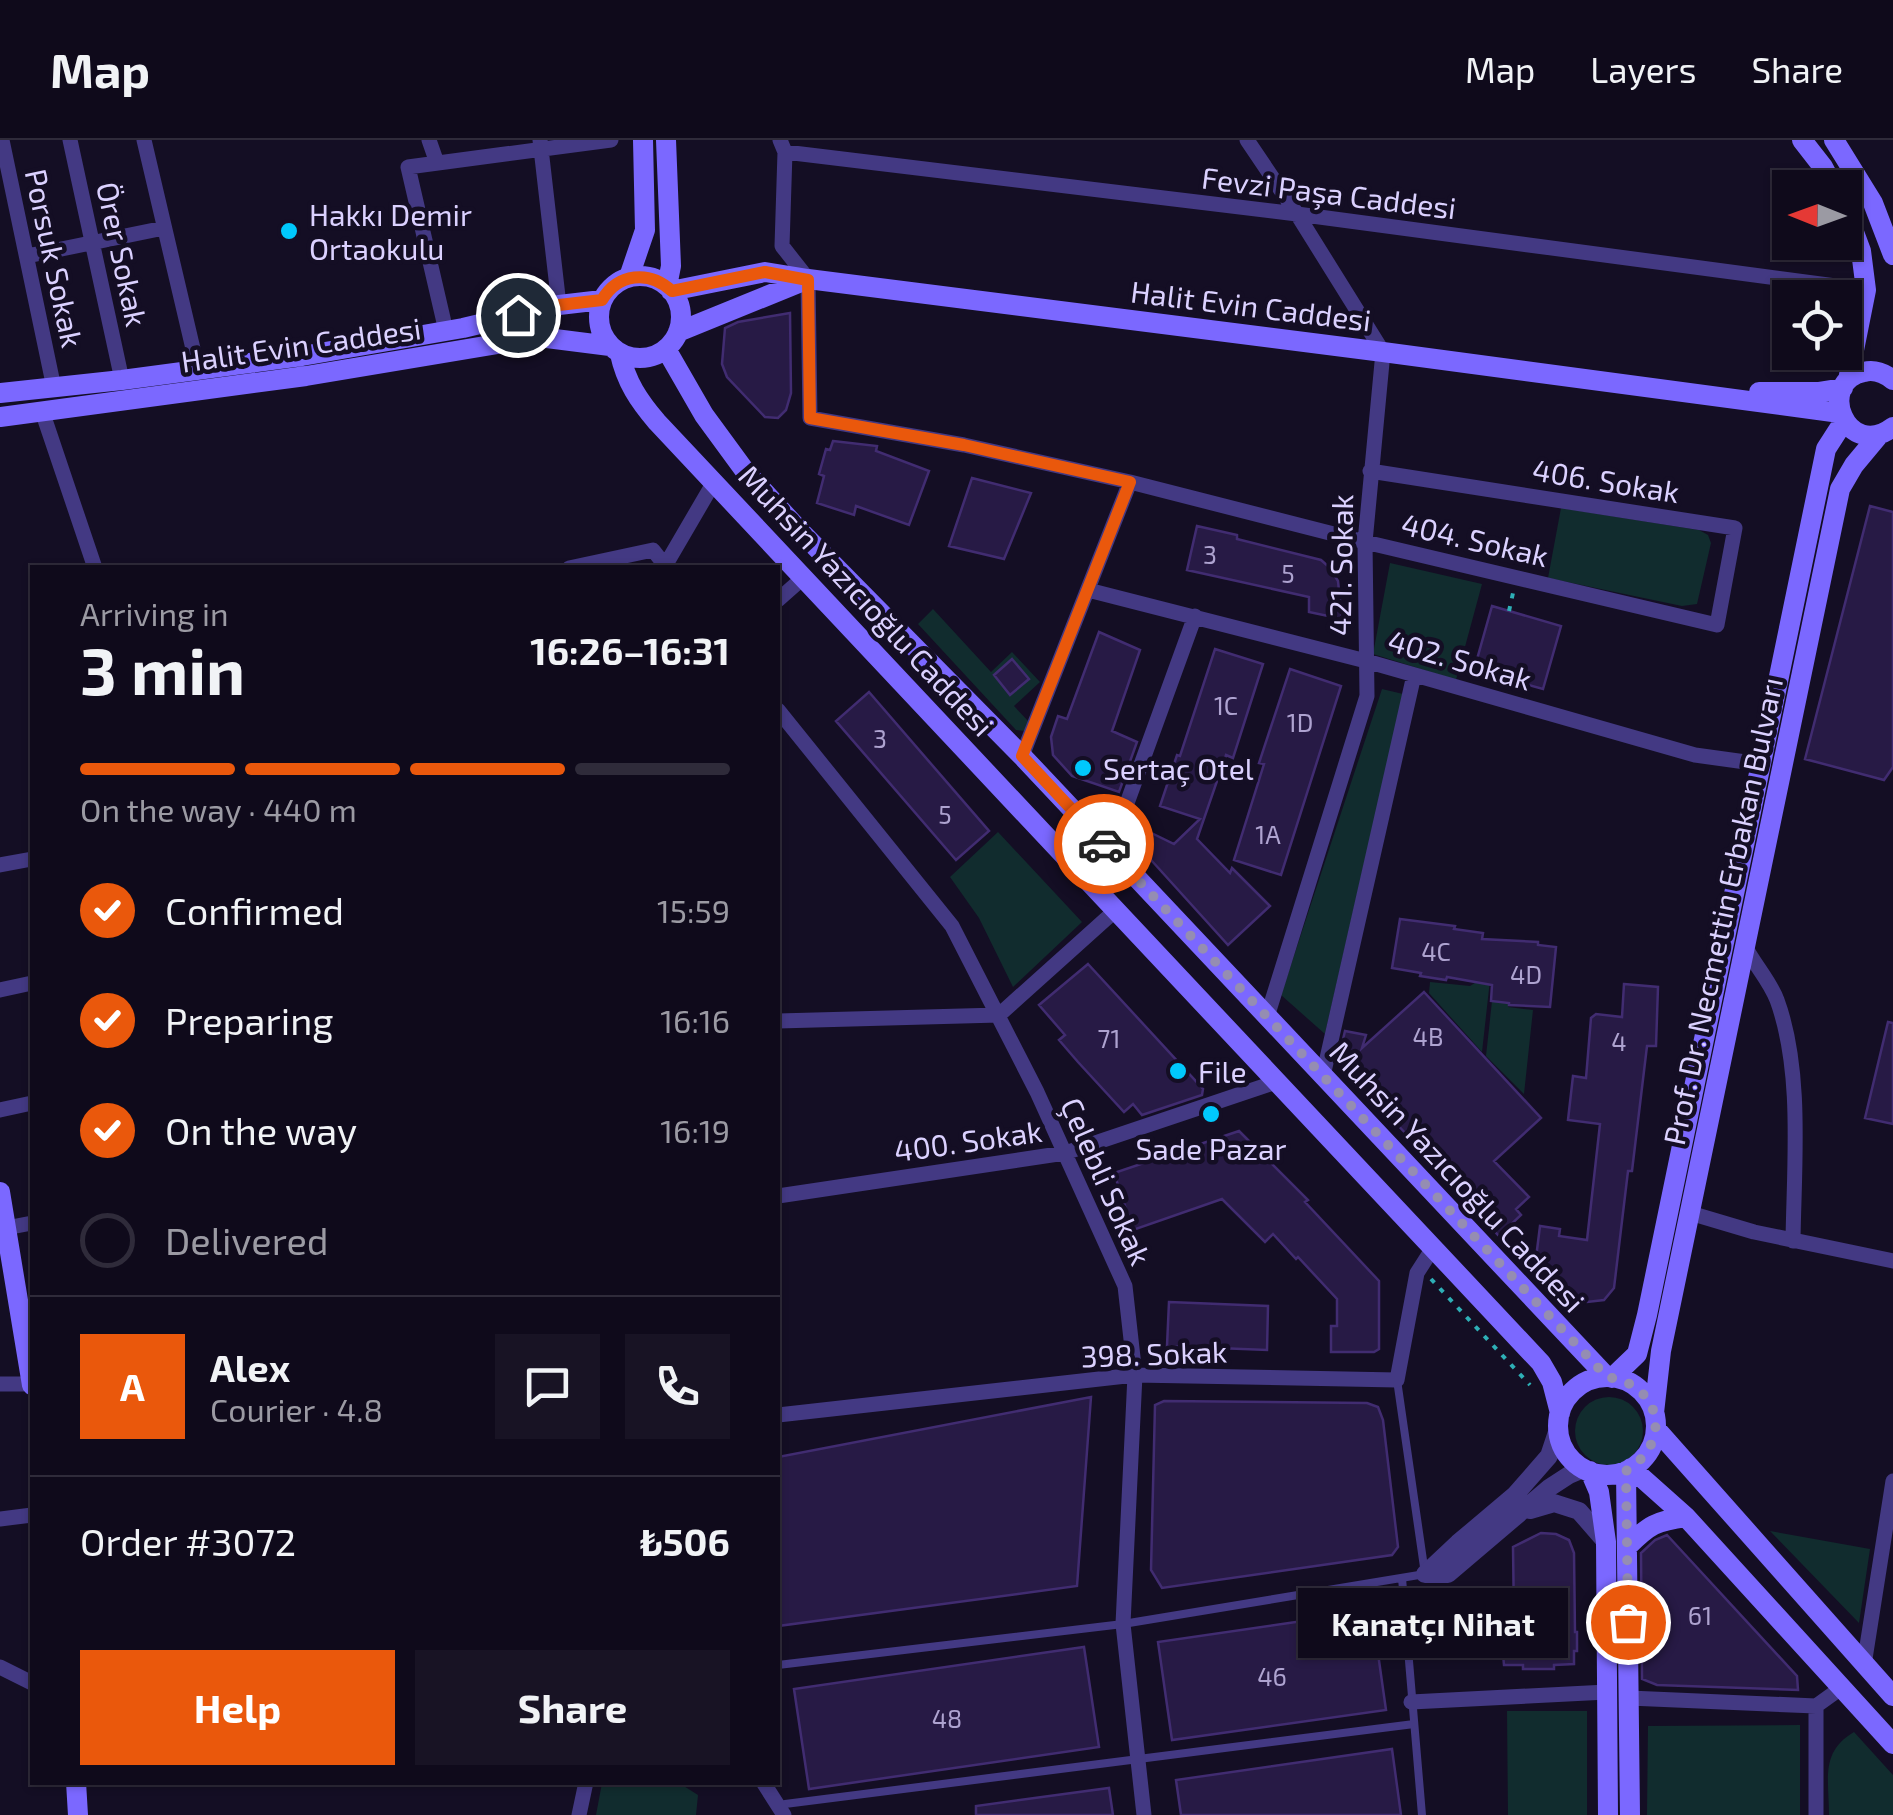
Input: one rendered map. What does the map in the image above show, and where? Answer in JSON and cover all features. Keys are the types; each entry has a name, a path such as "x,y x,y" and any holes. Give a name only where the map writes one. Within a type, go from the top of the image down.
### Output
{"main road":[{"path":"628,278 645,230 643,140"},
{"path":"666,140 669,289 680,311 672,341 644,359 615,350 604,338 598,319 602,300 613,286 628,278 649,277 669,289"},
{"path":"1802,140 1825,170"},
{"path":"1834,140 1873,202 1893,255"},
{"path":"1842,417 1839,396 1866,290 1862,259"},
{"name":"Halit Evin Caddesi","path":"669,289 765,272 1687,392 1842,417 1859,433 1886,431"},
{"name":"Halit Evin Caddesi","path":"672,341 808,280"},
{"name":"Halit Evin Caddesi","path":"0,393 302,356 602,300"},
{"name":"Halit Evin Caddesi","path":"0,417 306,376 539,337 615,350"},
{"name":"Muhsin Yazıcıoğlu Caddesi","path":"672,341 704,415 745,471 1022,756 1609,1377"},
{"name":"Muhsin Yazıcıoğlu Caddesi","path":"615,350 640,402 1540,1363 1552,1382 1559,1421"},
{"name":"Halit Evin Caddesi","path":"1687,392 1818,392 1845,384 1868,371 1893,380"},
{"path":"42,410 45,388"},
{"name":"Prof. Dr. Necmettin Erbakan Bulvarı","path":"1609,1377 1637,1354 1826,449 1842,417"},
{"name":"Prof. Dr. Necmettin Erbakan Bulvarı","path":"1655,1421 1661,1351 1840,489 1854,465 1886,431"},
{"path":"0,1192 5,1238 29,1349"},
{"path":"1579,1348 1606,1362 1624,1358 1635,1348 1646,1316"},
{"path":"1655,1421 1652,1445 1644,1459 1615,1475 1598,1475 1570,1458 1562,1444 1559,1421 1566,1399 1591,1380 1609,1377 1636,1387 1648,1398 1655,1421 1893,1696"},
{"path":"1587,1470 1598,1492 1606,1542 1608,1815"},
{"path":"1629,1470 1686,1517 1893,1744"},
{"path":"1629,1470 1630,1815"},
{"path":"1628,1546 1660,1520 1686,1517"},
{"path":"76,1785 78,1815"}],"street":[{"name":"Porsuk Sokak","path":"2,140 26,256 45,388"},
{"name":"Örer Sokak","path":"70,140 122,380"},
{"path":"144,140 198,370"},
{"path":"429,140 437,164"},
{"path":"446,331 408,167 540,144 611,140"},
{"path":"1247,140 1382,352"},
{"path":"540,144 559,305"},
{"path":"782,146 782,246 808,280"},
{"name":"Fevzi Paşa Caddesi","path":"782,146 1866,290"},
{"path":"26,256 164,228"},
{"name":"404. Sokak","path":"808,280 810,418 964,445 1130,482 1717,625"},
{"name":"421. Sokak","path":"1267,1016 1368,696 1365,542 1382,352"},
{"path":"42,410 94,565"},
{"name":"406. Sokak","path":"1370,471 1736,528 1717,625"},
{"path":"667,565 714,482"},
{"path":"1022,756 1130,482"},
{"path":"583,565 653,550 665,565"},
{"path":"780,598 804,577"},
{"name":"402. Sokak","path":"1088,590 1366,661 1695,756 1760,764"},
{"path":"1110,850 1196,616"},
{"path":"1323,1076 1414,675"},
{"name":"Çelebli Sokak","path":"780,712 952,926 1066,1154 1125,1286 1135,1375 1123,1624 1144,1815"},
{"path":"0,866 30,859"},
{"path":"780,1021 999,1015 1117,909"},
{"path":"1745,946 1776,997 1792,1054 1793,1240"},
{"path":"0,990 30,983"},
{"name":"400. Sokak","path":"780,1196 1066,1154 1276,1082"},
{"path":"0,1110 30,1104"},
{"path":"1690,1213 1754,1232 1893,1260"},
{"path":"5,1238 30,1224"},
{"path":"1397,1380 1417,1273 1433,1248"},
{"name":"398. Sokak","path":"780,1415 1135,1375 1397,1380"},
{"path":"0,1384 30,1384"},
{"path":"1425,1574 1516,1494 1549,1456 1559,1421"},
{"path":"1425,1574 1448,1574 1549,1488 1569,1474 1587,1470"},
{"path":"1864,1664 1893,1482"},
{"path":"1524,1511 1554,1503 1575,1510 1606,1542"},
{"path":"0,1519 30,1515"},
{"path":"0,1667 30,1682"},
{"path":"1629,1698 1816,1706 1841,1688"},
{"path":"1411,1702 1607,1692"},
{"path":"1816,1706 1816,1815"},
{"path":"579,1815 585,1785"},
{"path":"765,1785 786,1811"},
{"path":"779,1785 786,1811"}],"lane":[{"path":"780,1666 1123,1624 1425,1574 1397,1380"},
{"path":"1402,1578 1422,1815"},
{"path":"786,1811 1138,1758 1414,1724"}],"path":[{"path":"1509,611 1513,593"},
{"path":"1420,1268 1535,1391"},
{"path":"1404,1601 1434,1593"}],"green space":[{"path":"1561,508 1699,530 1708,535 1711,543 1697,604 1682,606 1548,578"},
{"path":"1390,563 1482,584 1456,680 1373,654"},
{"path":"933,609 991,672 1012,652 1040,682 1014,706 1030,723 1024,731 1016,730 918,624"},
{"path":"1382,689 1403,694 1325,1034 1281,995"},
{"path":"998,832 1082,922 1013,987 979,918 950,877"},
{"path":"1490,980 1482,1052 1429,993 1430,982 1470,986"},
{"path":"1492,1001 1533,1010 1524,1094 1486,1056"},
{"path":"1609,1397 1622,1399 1633,1407 1641,1418 1641,1444 1633,1455 1622,1463 1609,1465 1596,1463 1585,1455 1577,1444 1575,1431 1577,1418 1585,1407 1596,1399"},
{"path":"1770,1531 1870,1549 1859,1623"},
{"path":"1507,1711 1587,1711 1587,1815 1508,1815"},
{"path":"1800,1725 1800,1815 1647,1815 1648,1726"},
{"path":"1854,1732 1893,1775 1893,1815 1829,1815 1831,1758"},
{"path":"602,1785 682,1785 698,1795 696,1815 596,1815"}],"building":[{"path":"790,313 791,393 786,410 778,418 765,417 727,377 722,364 725,328"},
{"path":"833,441 877,446 876,451 929,471 909,525 856,506 854,515 817,503 824,476 819,474 826,449 830,450"},
{"path":"972,478 1031,493 1004,559 949,546"},
{"path":"1870,506 1893,512 1893,767 1884,780 1805,759"},
{"path":"1197,526 1321,560 1338,581 1342,619 1309,612 1309,597 1187,570"},
{"path":"1492,606 1561,626 1543,689 1474,670"},
{"path":"1099,632 1140,650 1112,731 1137,742 1119,792 1072,776 1053,755 1051,737 1058,716 1067,719"},
{"path":"1215,649 1263,664 1233,758 1226,755 1197,839 1270,906 1228,945 1142,850 1135,825 1174,844 1200,819 1160,806"},
{"path":"1012,659 1029,679 1010,695 994,675"},
{"path":"1290,669 1341,686 1281,875 1234,860 1264,764 1259,763"},
{"path":"869,692 989,831 956,860 836,721"},
{"path":"1400,919 1455,926 1454,929 1483,933 1482,939 1538,942 1556,947 1550,1007 1491,1001 1492,985 1420,976 1421,973 1392,968"},
{"path":"1088,964 1203,1089 1202,1095 1142,1115 1133,1104 1124,1112 1078,1062 1059,1040 1065,1035 1039,1005"},
{"path":"1624,984 1658,987 1656,1046 1647,1046 1614,1288 1604,1300 1587,1302 1575,1296 1536,1258 1540,1226 1560,1229 1559,1236 1587,1240 1600,1124 1568,1120 1573,1076 1586,1078 1591,1018 1596,1014 1622,1017"},
{"path":"1424,992 1541,1118 1494,1161 1529,1197 1516,1209 1521,1215 1499,1236 1448,1183 1459,1173 1429,1141 1421,1150 1338,1061 1345,1031 1366,1035 1362,1048"},
{"path":"1888,1022 1893,1023 1893,1124 1865,1118"},
{"path":"1239,1131 1308,1200 1305,1202 1379,1281 1379,1349 1331,1352 1331,1326 1337,1326 1337,1299 1273,1234 1265,1242 1222,1199 1133,1230 1114,1173"},
{"path":"1169,1302 1268,1306 1267,1350 1167,1346"},
{"path":"1091,1397 1077,1586 780,1626 780,1457"},
{"path":"1164,1401 1367,1403 1378,1407 1383,1420 1398,1547 1392,1555 1162,1588 1151,1570 1155,1405"},
{"path":"1541,1533 1569,1540 1574,1553 1577,1651 1574,1664 1554,1665 1554,1669 1523,1669 1523,1665 1504,1665 1501,1633 1505,1633 1504,1621 1514,1620 1513,1547"},
{"path":"1667,1535 1797,1676 1798,1690 1657,1685 1642,1679 1641,1553"},
{"path":"1372,1611 1386,1710 1172,1740 1158,1642"},
{"path":"1084,1647 1099,1747 809,1789 794,1689"},
{"path":"1392,1749 1401,1815 1181,1815 1176,1780"},
{"path":"1109,1788 1113,1815 976,1815 976,1806"}],"way so far":[{"path":"1104,844 1607,1377 1636,1387 1648,1398 1656,1429 1652,1445 1644,1459 1626,1471 1628,1622"}],"place":[{"name":"Hakkı Demir Ortaokulu","path":"289,231"},
{"name":"Sertaç Otel","path":"1083,768"},
{"name":"File","path":"1178,1071"},
{"name":"Sade Pazar","path":"1211,1114"},
{"name":"Kanatçı Nihat","path":"1628,1622"}],"route":[{"path":"518,315 602,300 620,281 639,276 658,281 672,291 765,272 808,280 810,418 964,445 1130,482 1022,756 1104,844"}]}
